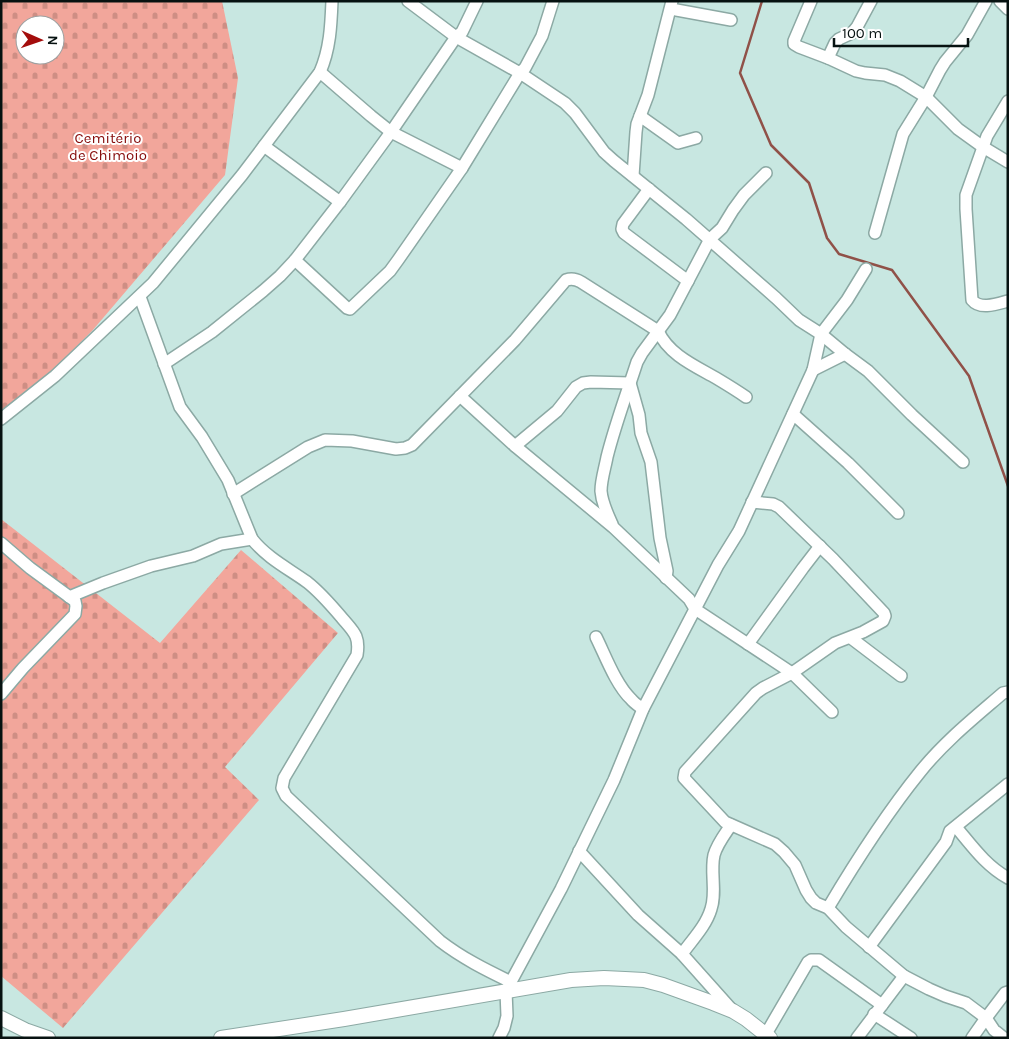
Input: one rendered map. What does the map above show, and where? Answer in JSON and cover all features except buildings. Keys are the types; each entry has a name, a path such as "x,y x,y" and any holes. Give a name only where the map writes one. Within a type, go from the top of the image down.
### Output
{"street":[{"path":"1,419 55,376 140,297 242,175 320,72 329,46 332,1"},
{"path":"408,1 456,37 520,73 565,103 575,112 604,152 710,239 799,320 822,334 868,371 963,462"},
{"path":"164,364 234,315 280,276 295,260 340,202 456,37 462,32 477,1"},
{"path":"295,260 350,309 390,271 462,168 520,73 525,68 542,36 552,1"},
{"path":"811,1 794,44 856,71 865,74 886,75 900,81 926,97 950,122 983,147 1008,162"},
{"path":"828,58 835,43 852,33 857,27 871,1"},
{"path":"875,233 903,134 945,62 967,35 986,1"},
{"path":"1000,1 1008,9"},
{"path":"633,176 636,132 672,5 732,20"},
{"path":"320,72 391,132 462,168"},
{"path":"1008,101 991,128 966,195 972,300 981,305 1008,301"},
{"path":"640,116 678,144 696,138"},
{"path":"264,146 340,202"},
{"path":"613,527 604,507 601,488 612,438 637,362 670,315 710,239 722,228 732,210 744,195 766,173"},
{"path":"649,189 623,224 624,233 688,281"},
{"path":"499,1038 507,1016 509,987 614,780 643,709 718,565 739,531 813,370 822,334 847,300 866,269"},
{"path":"234,494 308,447 324,440 352,441 396,449 412,445 515,340 566,280 570,279 581,282 658,331 665,343 686,362 746,397"},
{"path":"140,297 180,407 211,451 228,480 252,539 272,558 324,596 356,635 359,644 357,655 284,778 282,788 286,796 440,941 456,954 509,987"},
{"path":"813,370 845,354"},
{"path":"515,446 557,411 576,387 583,383 630,383"},
{"path":"630,383 651,462 660,538 667,571 666,578"},
{"path":"460,396 515,446 613,527 689,599 695,609 792,673 832,712"},
{"path":"793,414 848,463 898,513"},
{"path":"752,502 773,504 779,507 833,559 885,616 883,621 850,638 835,643 792,673 756,693 685,772 684,778 721,818 731,825 775,844 784,852 796,865 811,898 816,903 828,908 846,927 904,976 945,996 966,1003 986,1018 994,1030 1004,1038"},
{"path":"69,597 151,566 193,556 221,544 252,539"},
{"path":"1,543 30,568 75,601 76,606 75,614 23,668 1,694"},
{"path":"748,644 820,546"},
{"path":"596,636 624,692 643,709"},
{"path":"850,638 901,676"},
{"path":"828,908 856,861 921,771 953,737 1003,692 1008,692"},
{"path":"869,946 946,842 950,832 1008,784"},
{"path":"682,954 703,925 711,909 714,895 714,856 717,847 731,825"},
{"path":"956,827 986,863 996,872 1008,878"},
{"path":"579,851 638,915 682,954 733,1011"},
{"path":"221,1038 344,1019 509,987 604,978 644,980 685,992 733,1011 768,1036 808,962 811,960 819,960 911,1038"},
{"path":"857,1038 904,976"},
{"path":"972,1038 1005,993 1008,992"},
{"path":"1,1018 48,1038"}],"green space":[{"name":"Cemitério de Chimoio","path":"1,1 222,1 238,78 225,175 92,331 1,421"},
{"path":"1,519 160,643 241,550 338,633 225,767 259,800 63,1028 1,976"}],"waterway":[{"path":"762,1 740,73 771,145 809,183 827,238 839,254 892,270 969,376 1008,486"}]}
